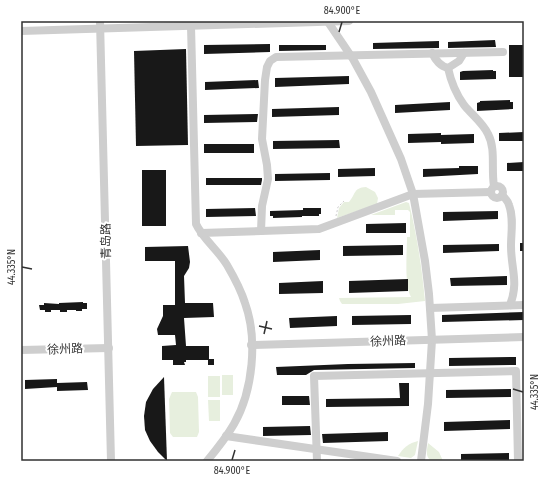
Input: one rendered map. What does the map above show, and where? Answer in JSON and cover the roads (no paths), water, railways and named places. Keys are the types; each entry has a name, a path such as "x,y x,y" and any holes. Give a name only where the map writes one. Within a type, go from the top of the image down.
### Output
{"street":[{"path":"21,31 100,25 191,26 349,21"},
{"path":"328,22 350,55 371,92 401,159 413,194 425,261 432,340 426,424 421,461"},
{"name":"青岛路","path":"100,25 111,461"},
{"path":"191,26 196,224 201,233 226,264 236,281 246,304 250,320 252,360 250,379 244,401 234,424 207,461"},
{"path":"261,231 262,206 268,179 262,139 267,67 270,61 276,57 503,52"},
{"path":"432,53 435,60 439,64 448,68"},
{"path":"448,68 459,61 464,53"},
{"path":"448,68 457,95 488,132 492,142 493,189"},
{"path":"201,233 319,229 413,194 493,189 501,187 503,192 502,195 508,200 511,215 511,246 515,285 514,294 510,305"},
{"path":"430,308 524,305"},
{"name":"徐州路","path":"251,345 524,337"},
{"name":"徐州路","path":"21,350 109,348"},
{"path":"317,461 314,376 516,371 518,461"},
{"path":"226,436 397,461"}]}
